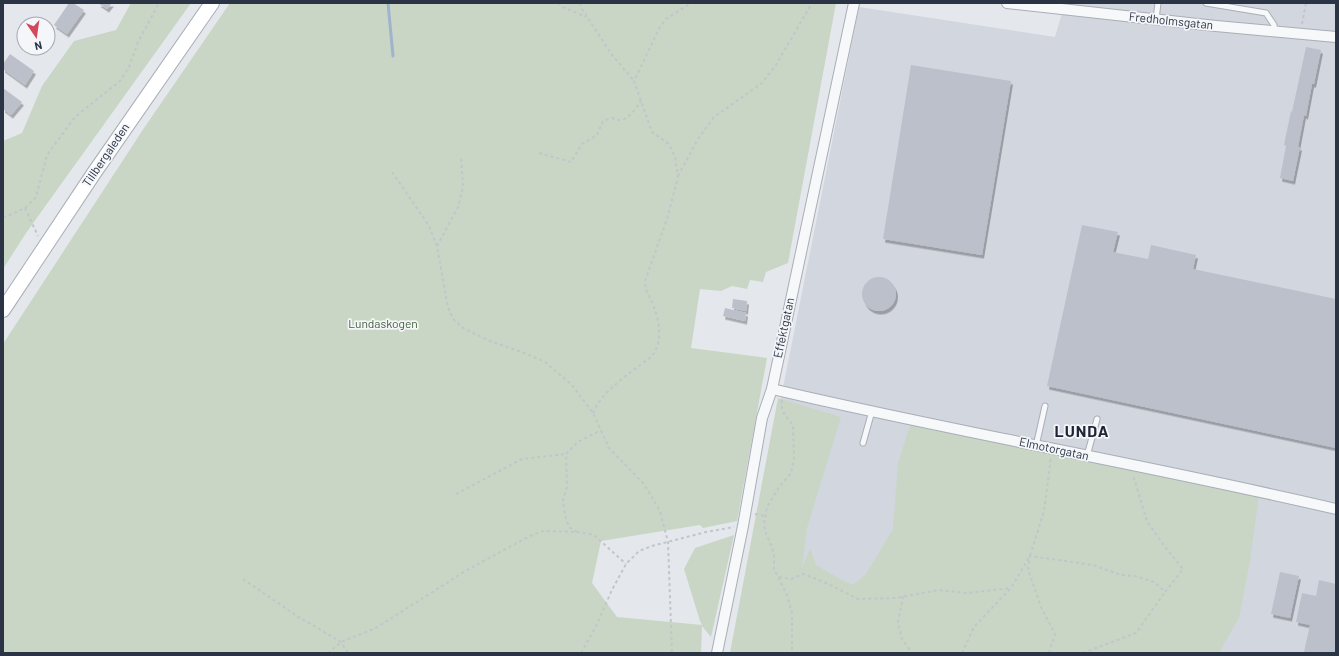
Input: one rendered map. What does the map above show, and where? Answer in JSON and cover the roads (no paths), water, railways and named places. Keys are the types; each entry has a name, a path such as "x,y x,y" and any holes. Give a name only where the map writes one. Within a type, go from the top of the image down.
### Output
{"main road":[{"name":"Tillbergaleden","path":"3,310 98,166 212,3"}],"street":[{"name":"Effektgatan","path":"717,653 743,526 762,418 772,389 854,3"},
{"name":"Fredholmsgatan","path":"1007,3 1156,20 1336,37"},
{"name":"Elmotorgatan","path":"772,389 1036,446 1287,497 1336,509"}],"lane":[{"path":"1156,20 1158,3"},
{"path":"1206,3 1266,13 1274,25 1275,32"},
{"path":"1036,446 1045,406"},
{"path":"863,443 872,411"},
{"path":"1087,456 1097,419"}],"waterway":[{"path":"388,3 393,56"}],"district":[{"name":"LUNDA","path":"1082,431"}],"park label":[{"name":"Lundaskogen","path":"383,324"}]}
